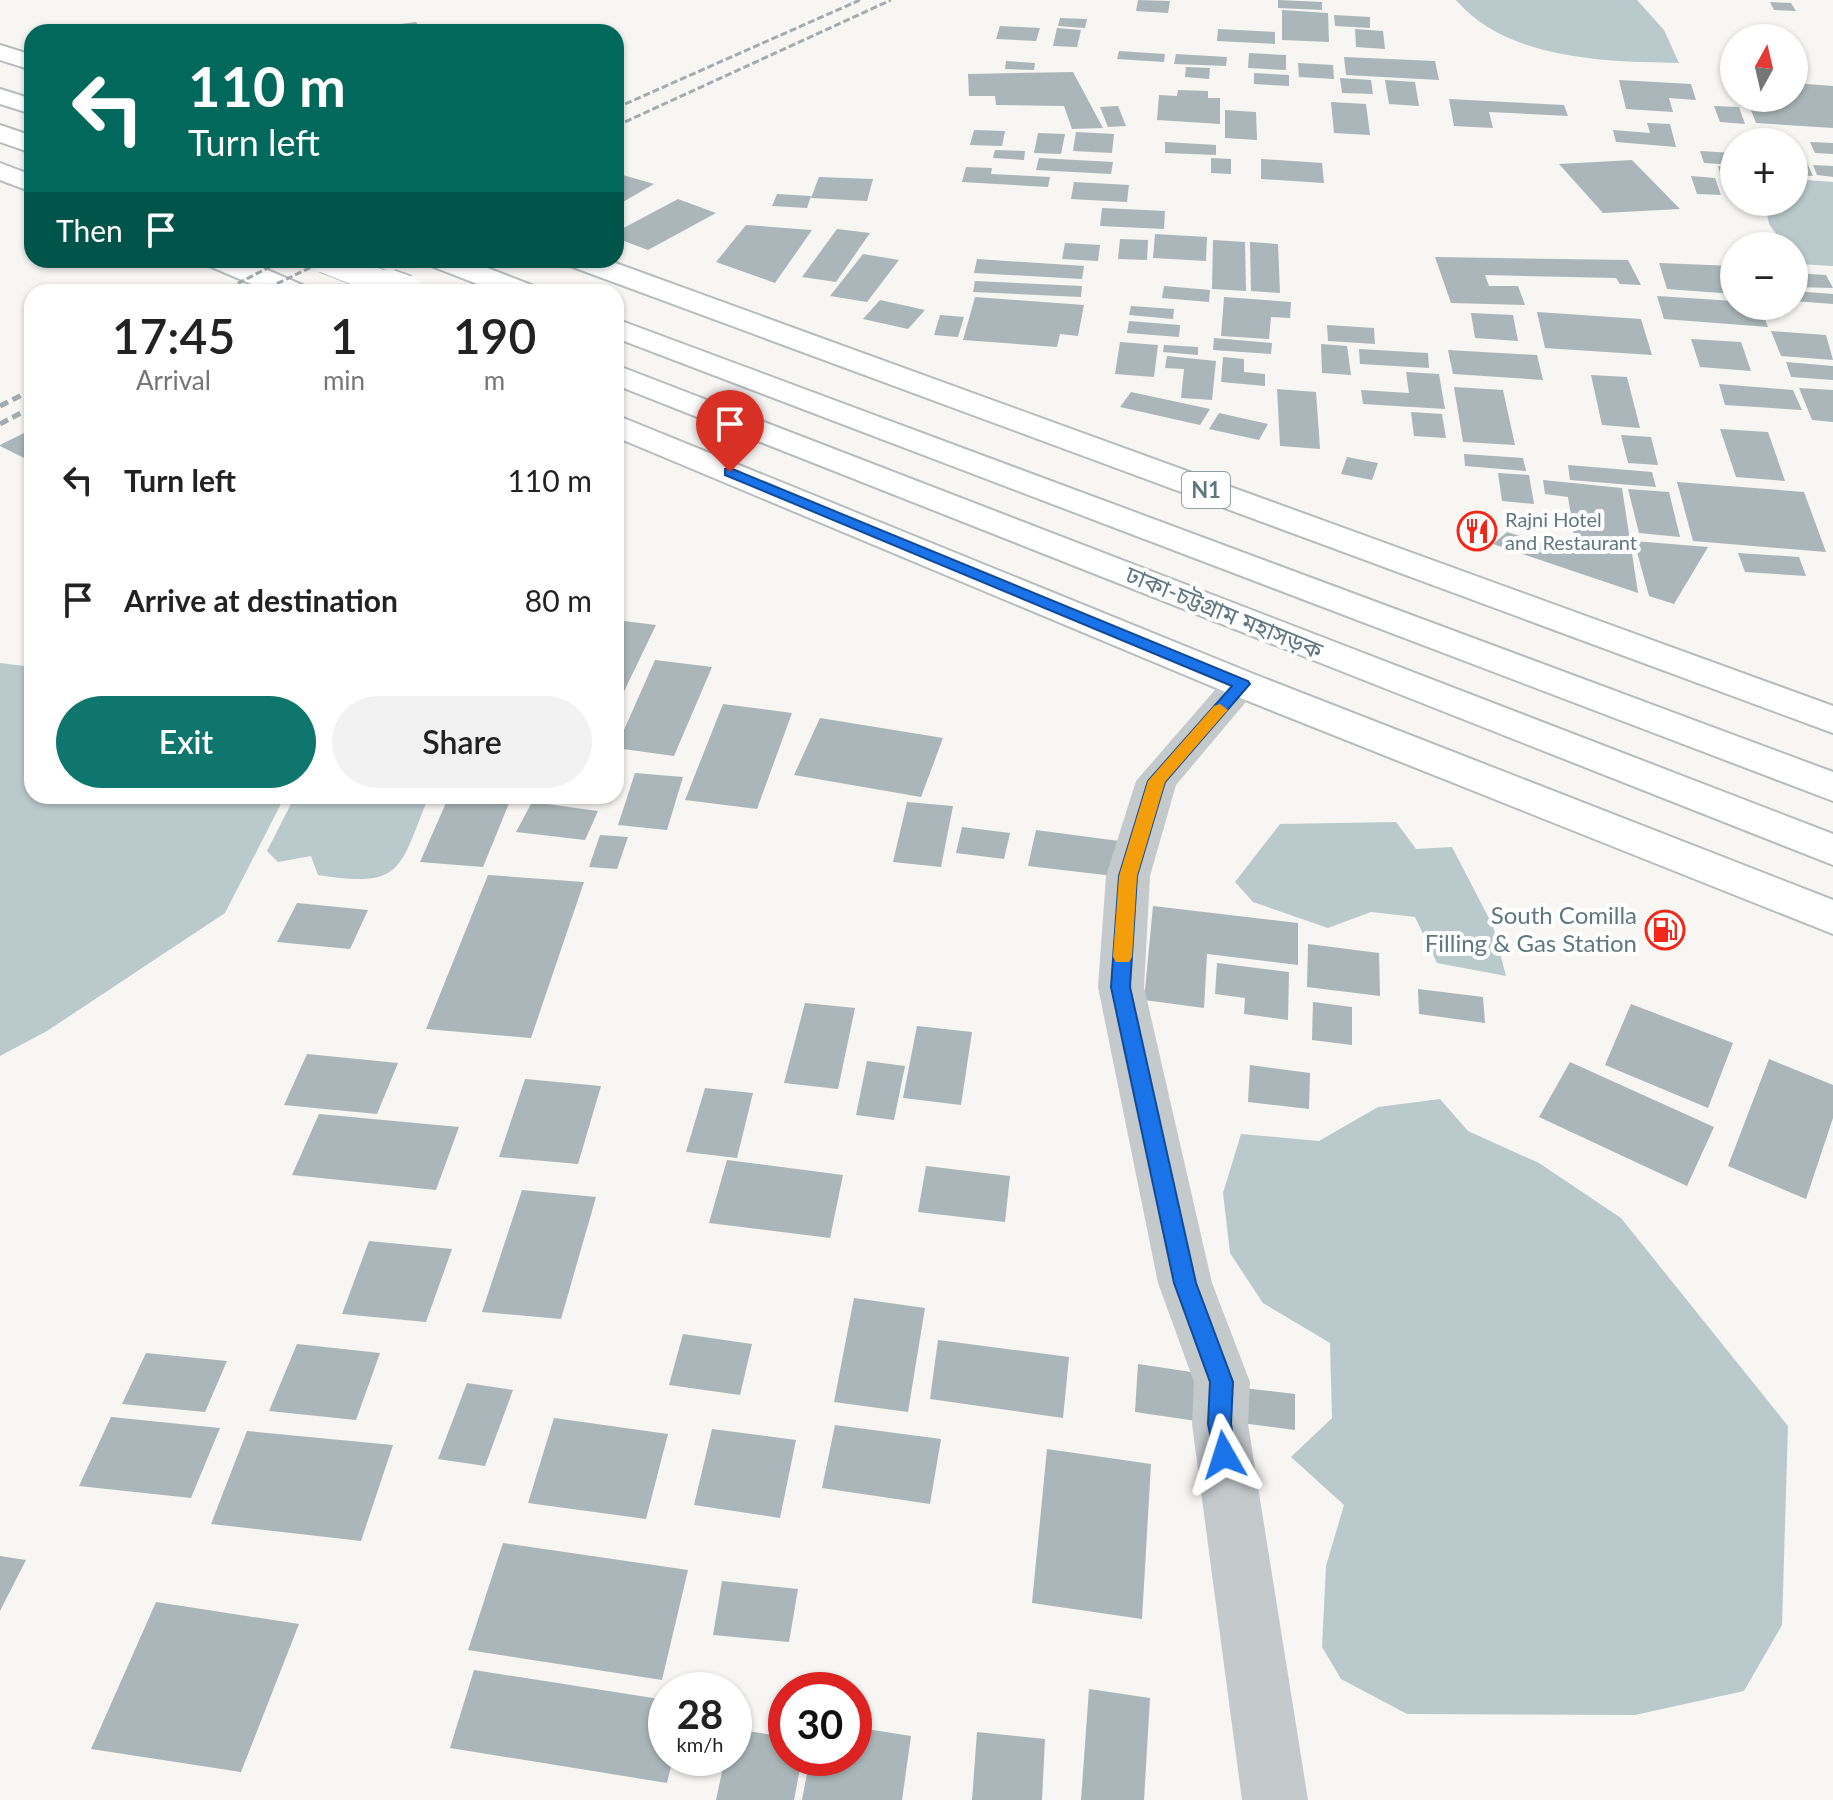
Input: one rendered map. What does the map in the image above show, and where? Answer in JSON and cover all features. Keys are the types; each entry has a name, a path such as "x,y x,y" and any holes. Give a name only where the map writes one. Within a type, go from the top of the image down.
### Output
{"highway":[{"path":"0,52 24,60"},
{"path":"0,96 24,104"},
{"path":"0,133 24,142"},
{"path":"0,171 24,181"},
{"path":"238,268 276,284"},
{"path":"344,268 386,284"},
{"path":"462,268 503,284"},
{"name":"N1","path":"602,268 1833,720"},
{"name":"ঢাকা-চট্টগ্রাম মহাসড়ক","path":"624,331 1833,787"},
{"name":"ঢাকা-চট্টগ্রাম মহাসড়ক","path":"624,377 1833,850"},
{"path":"624,428 1242,684 1833,918"}],"street":[{"path":"1242,684 1157,781 1128,876 1121,987 1185,1283 1222,1382 1220,1424 1275,1800"}],"shaded area":[{"path":"1456,0 1637,0 1664,30 1679,63 1590,58 1530,46 1502,35 1477,20"},
{"path":"1808,180 1833,182 1833,266 1808,265 1808,232 1775,232 1768,216 1808,216"},
{"path":"0,663 24,666 24,804 281,804 225,913 47,1031 0,1056"},
{"path":"291,804 426,804 404,856 395,868 383,875 347,879 318,875 311,856 278,862 267,851"},
{"path":"1396,822 1416,849 1452,847 1493,926 1506,976 1437,963 1415,917 1371,912 1328,928 1253,902 1235,882 1280,824"},
{"path":"1440,1099 1468,1131 1539,1163 1621,1218 1788,1426 1782,1625 1744,1691 1635,1715 1407,1714 1341,1679 1322,1647 1326,1566 1344,1505 1291,1457 1332,1418 1330,1343 1263,1303 1230,1253 1223,1193 1241,1134 1319,1141 1378,1107"}],"building":[{"path":"1138,0 1170,1 1168,13 1136,11"},
{"path":"1278,0 1322,2 1322,10 1278,8"},
{"path":"1770,2 1791,3 1796,11 1774,10"},
{"path":"1282,10 1328,13 1329,42 1282,40"},
{"path":"1334,15 1370,17 1370,28 1335,26"},
{"path":"1060,18 1087,19 1085,28 1058,26"},
{"path":"1000,26 1040,28 1036,41 996,39"},
{"path":"1057,28 1081,30 1077,47 1053,46"},
{"path":"1218,29 1275,32 1275,44 1217,41"},
{"path":"1355,29 1383,31 1385,49 1356,47"},
{"path":"1119,51 1165,54 1164,62 1117,59"},
{"path":"1249,53 1286,55 1286,70 1248,68"},
{"path":"1176,54 1227,57 1226,66 1174,64"},
{"path":"1344,57 1435,61 1439,80 1346,75"},
{"path":"1006,61 1035,63 1034,70 1005,69"},
{"path":"1298,63 1333,65 1334,79 1299,77"},
{"path":"1186,67 1210,68 1209,79 1185,77"},
{"path":"1073,72 1103,128 1072,129 1064,106 996,105 995,96 969,96 968,74"},
{"path":"1254,73 1289,75 1289,86 1254,84"},
{"path":"1340,78 1371,80 1373,94 1342,93"},
{"path":"1385,80 1415,82 1419,106 1389,104"},
{"path":"1619,80 1691,84 1696,100 1669,98 1673,112 1626,109"},
{"path":"1808,84 1833,86 1833,128 1756,123 1752,112 1808,112"},
{"path":"1178,90 1208,91 1208,98 1220,98 1220,124 1157,120 1159,95 1177,96"},
{"path":"1449,99 1564,105 1568,116 1489,112 1493,128 1454,126"},
{"path":"1331,102 1366,104 1370,135 1334,133"},
{"path":"1118,106 1126,126 1108,127 1100,107"},
{"path":"1714,106 1720,106 1720,112 1741,112 1745,124 1720,122"},
{"path":"1225,110 1256,112 1257,140 1225,138"},
{"path":"1647,123 1670,124 1676,147 1616,142 1613,130 1650,133"},
{"path":"974,130 1005,131 1002,146 970,145"},
{"path":"1076,132 1114,134 1112,153 1073,151"},
{"path":"1038,133 1065,134 1061,154 1034,153"},
{"path":"1165,142 1216,145 1216,155 1165,153"},
{"path":"1810,142 1833,143 1833,154 1815,153"},
{"path":"995,150 1025,151 1024,160 993,158"},
{"path":"1700,151 1720,152 1720,164 1704,163"},
{"path":"1039,158 1113,162 1111,174 1036,170"},
{"path":"1211,158 1231,159 1231,174 1211,173"},
{"path":"1261,159 1322,163 1324,183 1261,179"},
{"path":"1632,160 1680,209 1603,213 1559,164"},
{"path":"1813,165 1833,166 1833,177 1817,175"},
{"path":"966,167 992,168 991,174 1050,177 1048,187 962,182"},
{"path":"624,175 654,184 624,201"},
{"path":"1691,176 1715,178 1720,195 1697,194"},
{"path":"819,177 873,179 867,201 811,198"},
{"path":"1074,182 1129,185 1127,202 1071,199"},
{"path":"777,194 811,196 807,208 772,206"},
{"path":"678,199 716,213 648,250 624,241 624,228"},
{"path":"1102,208 1165,211 1164,229 1100,226"},
{"path":"746,225 812,230 775,283 716,262"},
{"path":"837,229 870,233 836,282 802,277"},
{"path":"1155,234 1207,237 1206,261 1153,258"},
{"path":"1120,239 1148,240 1147,260 1118,259"},
{"path":"1213,240 1245,242 1246,291 1212,289"},
{"path":"1250,242 1278,244 1280,293 1251,291"},
{"path":"1065,243 1100,245 1098,261 1062,259"},
{"path":"863,254 899,260 867,302 830,296"},
{"path":"1435,257 1628,260 1641,285 1620,284 1616,278 1485,275 1489,286 1518,286 1525,305 1451,303"},
{"path":"977,259 1084,266 1082,279 974,273"},
{"path":"1659,263 1720,265 1720,293 1667,289"},
{"path":"1808,274 1826,275 1833,288 1808,287"},
{"path":"975,281 1082,286 1081,297 973,292"},
{"path":"1164,286 1210,290 1209,302 1162,298"},
{"path":"1808,292 1833,294 1833,304 1808,302"},
{"path":"1657,296 1720,300 1720,320 1765,320 1768,327 1664,319"},
{"path":"975,297 1084,305 1078,336 1060,334 1057,347 963,340"},
{"path":"1224,297 1291,302 1290,318 1271,317 1269,339 1221,336"},
{"path":"880,300 925,310 908,329 863,319"},
{"path":"1131,306 1174,309 1173,319 1129,315"},
{"path":"1537,312 1641,319 1652,355 1545,348"},
{"path":"1471,313 1513,315 1518,341 1475,338"},
{"path":"940,315 964,317 958,337 934,335"},
{"path":"1129,321 1180,325 1179,337 1127,333"},
{"path":"1327,325 1374,328 1375,344 1328,341"},
{"path":"1771,331 1826,335 1833,360 1781,356"},
{"path":"1214,338 1272,343 1271,354 1213,350"},
{"path":"1691,339 1741,342 1751,371 1700,367"},
{"path":"1120,342 1158,345 1154,377 1115,374"},
{"path":"1321,344 1347,346 1351,375 1322,373"},
{"path":"1164,345 1198,347 1198,355 1163,352"},
{"path":"1359,349 1428,353 1429,368 1360,364"},
{"path":"1448,350 1537,355 1543,380 1453,374"},
{"path":"1167,356 1216,361 1212,400 1181,398 1184,369 1165,368"},
{"path":"1223,357 1244,359 1244,372 1265,374 1265,386 1221,382"},
{"path":"1786,362 1833,366 1833,380 1791,377"},
{"path":"1406,372 1439,374 1445,409 1363,404 1361,390 1409,393"},
{"path":"1591,375 1627,377 1640,428 1602,425"},
{"path":"1719,384 1793,390 1802,410 1725,405"},
{"path":"1454,387 1503,390 1515,445 1463,442"},
{"path":"1799,388 1833,390 1833,422 1812,420"},
{"path":"1277,389 1316,392 1320,449 1280,446"},
{"path":"1131,392 1210,409 1200,425 1120,407"},
{"path":"1411,412 1442,414 1446,438 1414,436"},
{"path":"1219,413 1268,424 1259,440 1209,429"},
{"path":"1720,429 1768,432 1785,481 1736,477"},
{"path":"24,433 24,458 0,446"},
{"path":"1621,435 1651,437 1658,465 1628,463"},
{"path":"1464,454 1523,458 1526,471 1465,466"},
{"path":"1347,457 1378,463 1372,480 1341,474"},
{"path":"1568,465 1652,472 1656,487 1570,480"},
{"path":"1498,473 1529,475 1534,504 1502,501"},
{"path":"1543,480 1622,488 1638,593 1493,544 1507,532 1577,554 1568,497 1545,494"},
{"path":"1677,482 1804,492 1826,552 1693,541"},
{"path":"1628,489 1669,492 1680,537 1639,533"},
{"path":"1634,541 1708,547 1674,604 1649,596"},
{"path":"1738,553 1799,557 1806,576 1745,572"},
{"path":"624,621 656,625 624,691"},
{"path":"655,660 712,667 674,756 624,749 624,730"},
{"path":"723,704 792,713 757,809 685,800"},
{"path":"820,718 943,738 921,797 794,775"},
{"path":"635,773 683,777 667,830 618,825"},
{"path":"907,802 953,806 941,867 893,862"},
{"path":"445,804 509,804 483,867 420,862"},
{"path":"531,804 598,811 585,840 516,832"},
{"path":"962,827 1010,833 1004,859 956,853"},
{"path":"1036,830 1119,841 1114,876 1028,866"},
{"path":"600,835 628,837 617,869 589,867"},
{"path":"488,875 584,882 531,1038 426,1029"},
{"path":"297,903 368,910 350,949 277,942"},
{"path":"1153,906 1298,923 1298,965 1207,954 1204,1008 1144,1000"},
{"path":"1308,944 1379,953 1380,996 1307,987"},
{"path":"1217,963 1289,972 1288,1020 1244,1014 1245,998 1215,994"},
{"path":"1418,989 1483,997 1485,1023 1419,1014"},
{"path":"1313,1002 1352,1007 1352,1045 1312,1040"},
{"path":"805,1003 855,1008 838,1089 784,1083"},
{"path":"1631,1004 1733,1043 1708,1108 1605,1065"},
{"path":"917,1026 972,1032 961,1105 903,1098"},
{"path":"307,1054 398,1063 377,1114 284,1105"},
{"path":"1769,1059 1833,1085 1833,1118 1806,1199 1728,1166"},
{"path":"867,1061 905,1066 894,1120 856,1115"},
{"path":"1570,1062 1714,1127 1687,1186 1539,1117"},
{"path":"1250,1065 1310,1073 1309,1109 1248,1102"},
{"path":"525,1079 601,1086 578,1164 499,1157"},
{"path":"705,1088 753,1093 737,1158 686,1152"},
{"path":"319,1114 459,1127 436,1190 292,1175"},
{"path":"727,1160 843,1175 830,1238 709,1223"},
{"path":"926,1166 1010,1176 1005,1222 918,1212"},
{"path":"522,1190 596,1197 561,1319 482,1312"},
{"path":"369,1241 452,1249 426,1322 342,1314"},
{"path":"854,1298 925,1308 908,1412 834,1402"},
{"path":"683,1334 752,1344 740,1395 669,1385"},
{"path":"938,1340 1069,1357 1063,1418 930,1399"},
{"path":"297,1344 380,1353 356,1420 269,1411"},
{"path":"146,1353 227,1361 205,1412 122,1404"},
{"path":"1138,1364 1211,1375 1210,1423 1135,1412"},
{"path":"467,1383 513,1390 485,1466 438,1459"},
{"path":"1243,1388 1295,1394 1295,1430 1241,1423"},
{"path":"111,1417 220,1428 191,1498 79,1486"},
{"path":"554,1418 668,1434 646,1519 528,1503"},
{"path":"835,1425 941,1439 930,1504 822,1488"},
{"path":"712,1429 796,1440 780,1518 694,1505"},
{"path":"247,1431 393,1445 361,1541 211,1524"},
{"path":"1047,1449 1151,1464 1142,1619 1032,1603"},
{"path":"503,1543 688,1570 664,1672 648,1672 648,1678 468,1650"},
{"path":"0,1556 26,1560 0,1611"},
{"path":"722,1581 798,1589 789,1642 713,1635"},
{"path":"156,1602 299,1624 241,1772 91,1749"},
{"path":"474,1670 648,1697 648,1776 669,1776 667,1783 450,1748"},
{"path":"1089,1689 1150,1698 1144,1800 1081,1800"},
{"path":"872,1730 911,1736 902,1800 802,1800 807,1776 872,1776"},
{"path":"752,1732 768,1734 768,1776 799,1776 794,1800 716,1800 721,1776 752,1776"},
{"path":"977,1732 1045,1739 1042,1800 972,1800"}],"railway":[{"path":"624,104 860,0"},
{"path":"624,122 891,0"},
{"path":"237,284 268,268"},
{"path":"276,284 309,268"},
{"path":"0,406 24,394"},
{"path":"0,424 24,411"}],"slow traffic":[{"path":"1123,957 1128,876 1157,781 1220,710"}],"place":[{"name":"Rajni Hotel and Restaurant","path":"1477,531"},
{"name":"South Comilla Filling & Gas Station","path":"1665,930"}],"route":[{"path":"730,472 1242,684 1157,781 1128,876 1121,987 1185,1283 1222,1382 1220,1424 1224,1455"}]}
